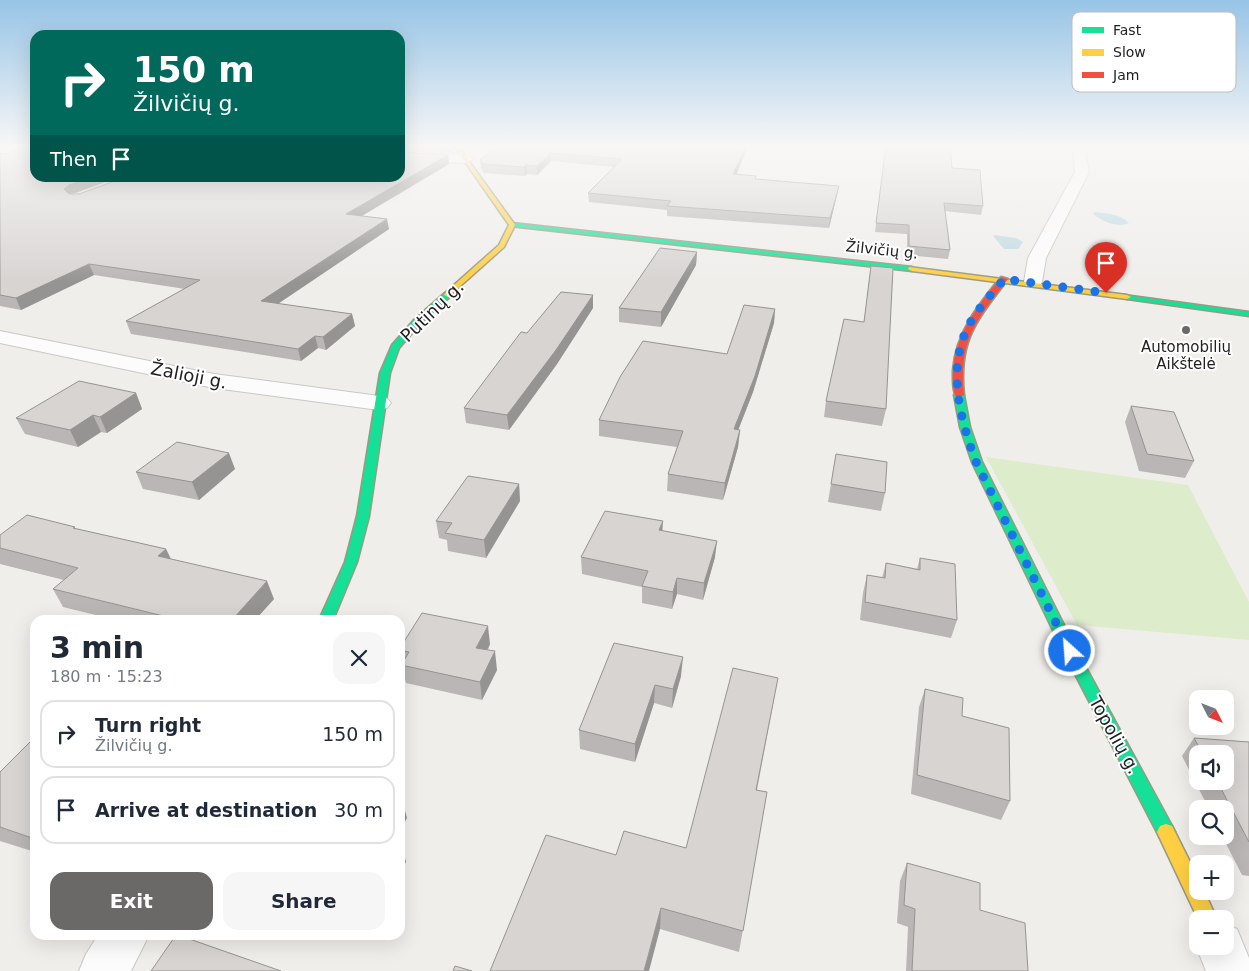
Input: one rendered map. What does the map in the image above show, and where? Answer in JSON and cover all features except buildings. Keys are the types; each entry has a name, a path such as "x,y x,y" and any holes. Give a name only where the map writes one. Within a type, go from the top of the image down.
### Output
{"street":[{"path":"489,191 512,225"},
{"path":"1034,282 1037,258 1072,191"},
{"name":"Žilvičių g.","path":"512,225 1034,282 1249,314"},
{"name":"Putinų g.","path":"328,615 352,562 363,516 385,373 395,347 417,322 502,246 512,225"},
{"name":"Topolių g.","path":"1004,279 972,318 958,351 956,380 965,432 976,462 1070,651 1148,794 1204,910"},
{"name":"Žalioji g.","path":"0,336 214,381 379,403"},
{"path":"103,971 123,940"},
{"path":"1224,955 1230,971"}],"green space":[{"path":"986,457 1188,485 1249,602 1249,640 1077,625"}],"water":[{"path":"1094,212 1117,216 1129,223 1119,225 1110,223 1093,214"},
{"path":"993,236 1016,238 1023,242 1018,249 1004,249"}],"traffic: fast":[{"path":"512,225 912,269"},
{"path":"328,615 351,562 363,516 385,373 395,347 417,322 448,295"},
{"path":"1127,297 1249,314"},
{"path":"959,395 965,427 977,462 1070,651 1166,832"}],"traffic: slow":[{"path":"448,295 502,246 512,225 488,191"},
{"path":"912,269 1127,297"},
{"path":"1166,832 1204,910"}],"traffic: jam":[{"path":"959,395 958,361 967,332 983,306 1004,279"}],"place":[{"name":"Automobilių Aikštelė","path":"1186,330"}],"route":[{"path":"1070,651 976,462 965,432 956,380 958,351 972,318 1004,279 1106,293"}]}
